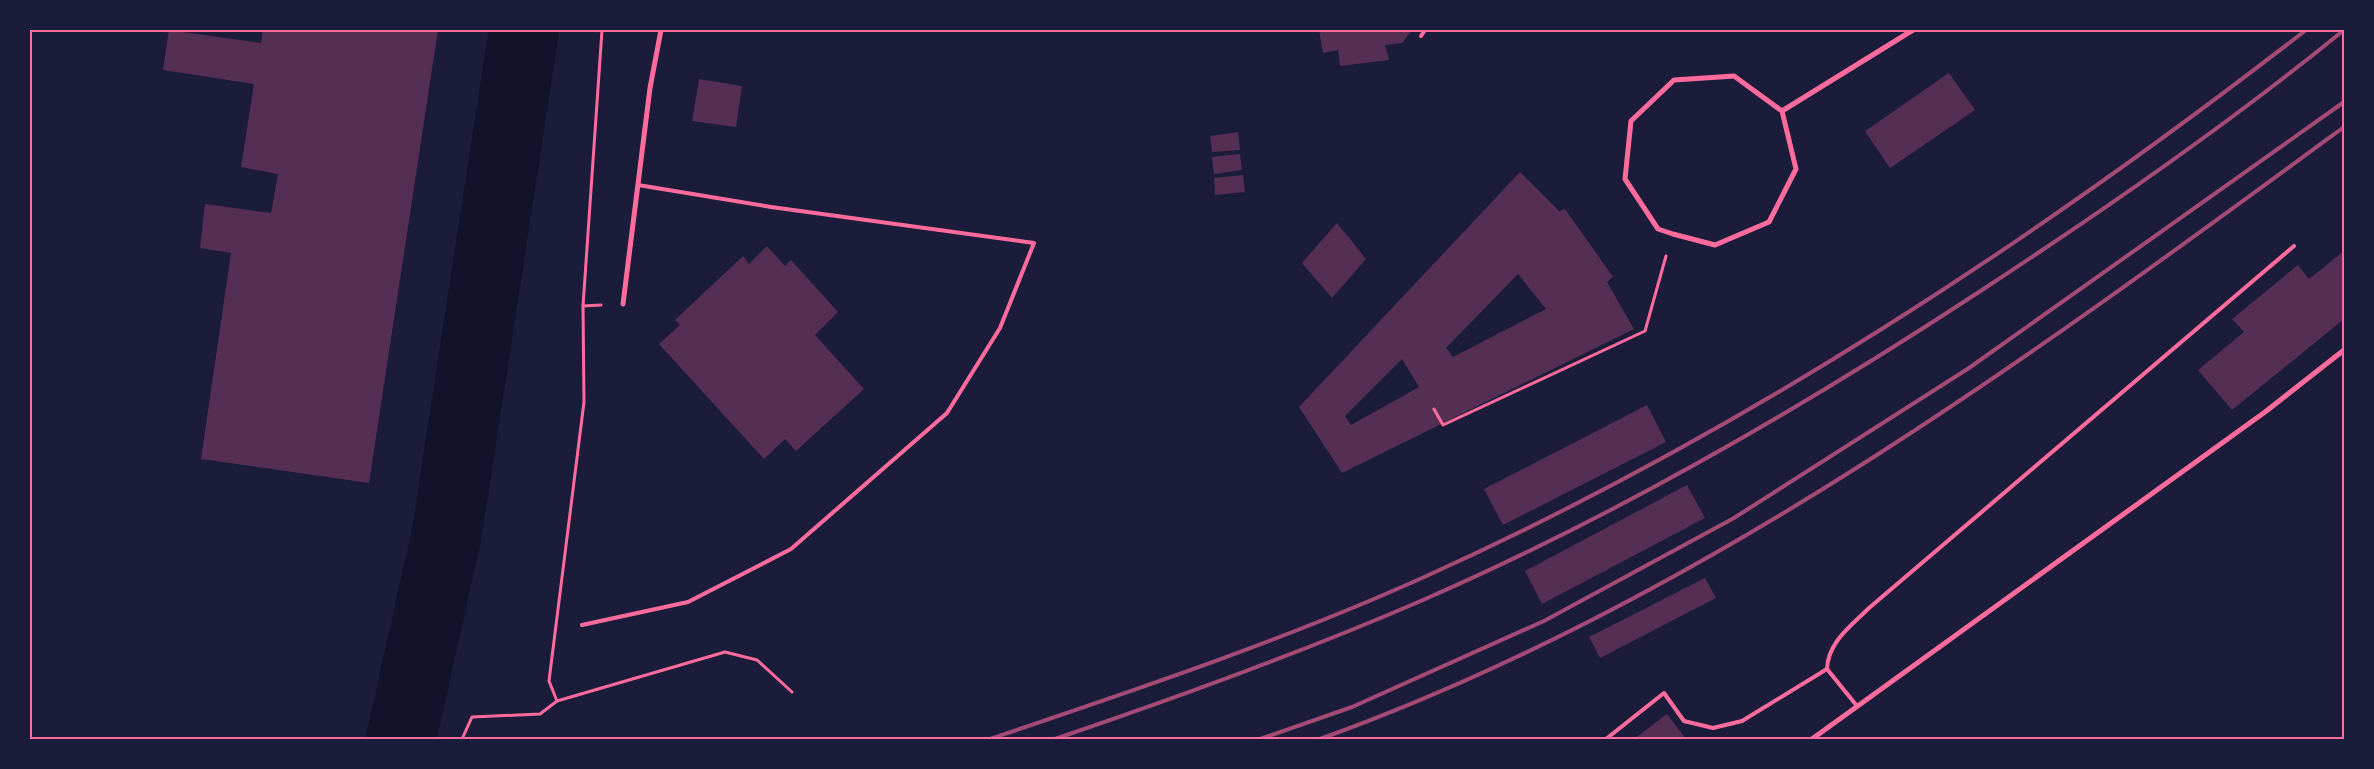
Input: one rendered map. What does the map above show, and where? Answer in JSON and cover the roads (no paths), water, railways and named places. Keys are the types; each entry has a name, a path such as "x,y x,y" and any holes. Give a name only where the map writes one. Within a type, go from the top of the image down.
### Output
{"street":[{"path":"623,304 650,88 662,30"},
{"path":"1782,111 1913,30"},
{"path":"1734,76 1782,111 1796,169 1769,222 1715,246 1658,229 1625,179 1631,120 1674,80 1734,76"},
{"path":"1812,739 2265,412 2344,350"}],"lane":[{"path":"1420,36 1425,30"},
{"path":"582,625 688,602 791,549 947,412 1000,328 1034,243 771,207 638,185"},
{"path":"1857,706 1827,669 1827,657 1836,641 1869,608 2294,246"},
{"path":"1606,739 1664,692 1684,721 1713,728 1742,721 1827,669"}],"waterway":[{"path":"401,739 447,532 524,30"}],"railway":[{"path":"990,739 1208,664 1369,601 1540,522 1655,462 1768,398 1880,330 1989,259 2202,109 2306,30"},
{"path":"1055,739 1240,673 1332,638 1423,600 1568,532 1709,457 1847,376 2075,228 2212,132 2344,30"},
{"path":"1260,739 1352,707 1544,621 1734,518 1969,368 2344,102"},
{"path":"1320,739 1458,684 1593,620 1725,548 1853,470 1979,388 2224,215 2344,127"}]}
